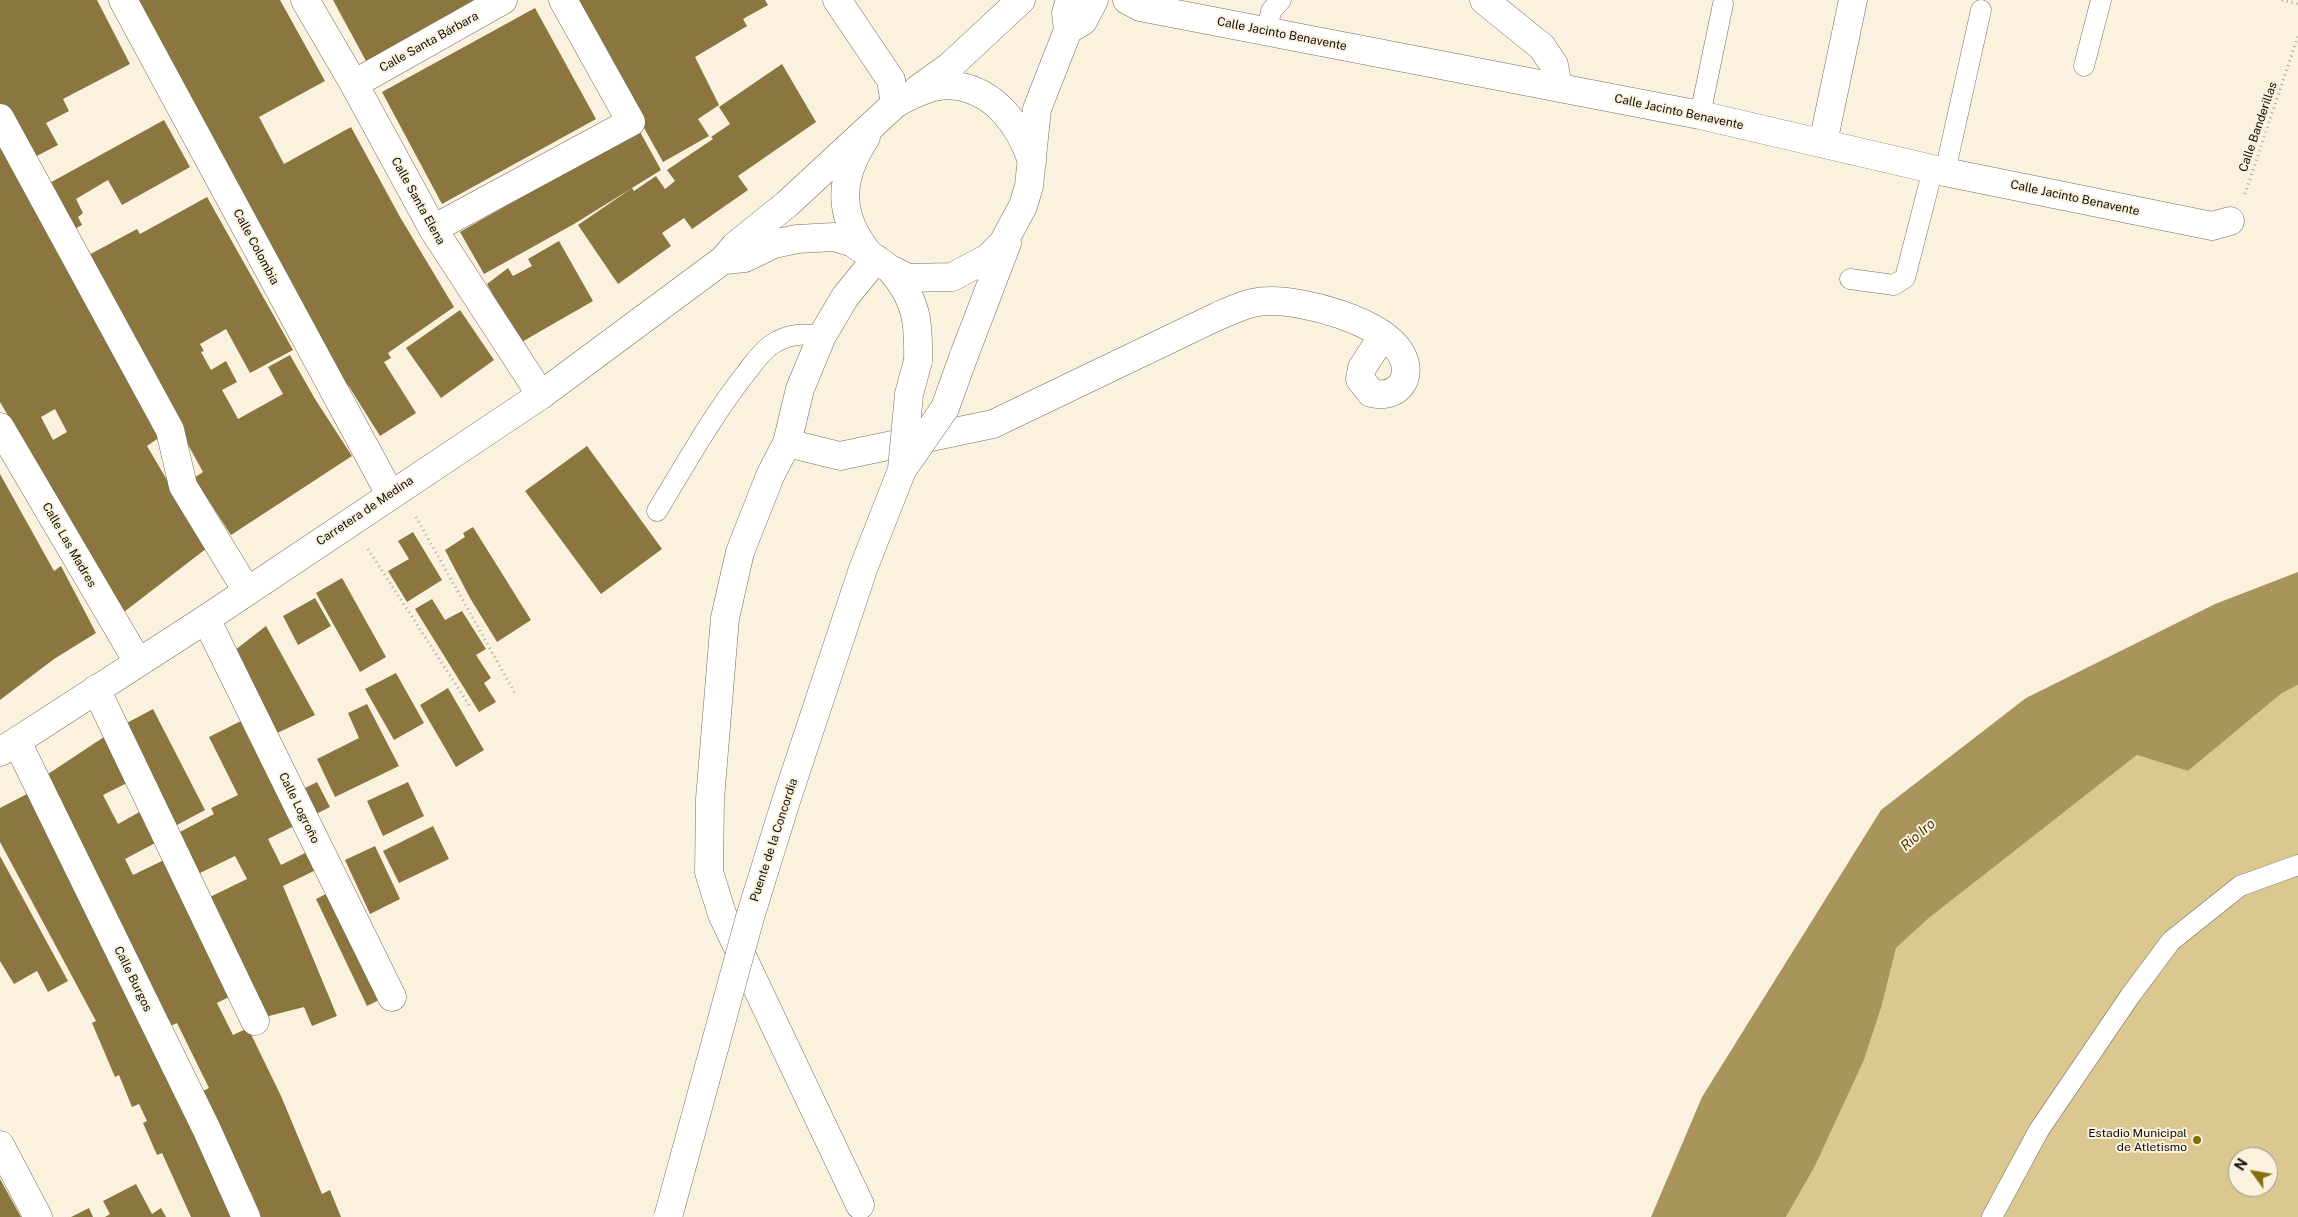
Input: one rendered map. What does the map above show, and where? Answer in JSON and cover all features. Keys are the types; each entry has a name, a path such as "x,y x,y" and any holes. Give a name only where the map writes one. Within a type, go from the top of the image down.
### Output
{"street":[{"name":"Calle Colombia","path":"123,0 395,491"},
{"name":"Calle Santa Elena","path":"306,0 433,229 541,395"},
{"name":"Calle Santa Bárbara","path":"354,84 503,0"},
{"path":"433,229 631,122 564,0"},
{"path":"837,0 891,80 896,105"},
{"path":"902,470 945,408 1014,225 1023,206 1032,161 1037,109 1068,30 1066,13 1070,0"},
{"path":"1068,30 1083,21 1094,0"},
{"name":"Calle Jacinto Benavente","path":"1127,0 1140,7 1700,115 1939,170 2212,226 2230,221"},
{"path":"1484,0 1542,47 1554,65 1558,87"},
{"path":"1823,143 1853,0"},
{"path":"902,470 909,394 918,361 919,328 909,296 902,283 858,241 848,222 844,203 845,188 859,148 896,105 950,66 1017,3"},
{"path":"896,105 935,87 956,85 978,93 997,104 1012,120 1025,140 1032,161"},
{"name":"Carretera de Medina","path":"8,747 247,591 541,395 723,260 736,246 787,204 896,105"},
{"path":"0,118 170,430 184,486 247,591"},
{"path":"723,260 745,258 774,244 813,237 834,237 853,243 908,278 952,277 988,258 1003,243 1014,225"},
{"path":"860,1205 722,914 709,872 710,799 725,618 740,552 770,476 787,443 800,389 822,336 845,297 879,261"},
{"path":"787,443 840,456 992,424 1218,316 1242,306 1267,300 1293,302 1332,311 1364,324 1382,336"},
{"name":"Calle Las Madres","path":"0,427 138,662"},
{"name":"Puente de la Concordia","path":"668,1217 750,917 786,801 863,569 902,470"},
{"name":"Calle Logroño","path":"206,618 392,997"},
{"path":"96,689 255,1021"},
{"name":"Calle Burgos","path":"8,747 207,1130 246,1217"},
{"path":"0,1145 38,1217"}],"lane":[{"path":"1267,31 1271,12 1280,0"},
{"path":"2084,66 2101,0"},
{"path":"1700,115 1723,4"},
{"path":"1850,279 1894,285 1905,278 1939,170 1981,10"},
{"path":"657,511 728,395 770,345 786,337 804,333 822,336"},
{"path":"1992,1217 2039,1130 2130,996 2171,941 2240,886 2298,865"}],"path":[{"path":"2282,0 2298,4"},
{"name":"Calle Banderillas","path":"2230,221 2243,199 2298,36"},
{"path":"395,491 516,695"},
{"path":"350,521 471,708"}],"shaded area":[{"path":"2298,685 2298,1217 1786,1217 1815,1166 1864,1060 1882,1005 1896,948 1929,918 2137,755 2188,771 2282,693"}],"water":[{"name":"Rio Iro","path":"2298,572 2298,685 2282,693 2188,771 2137,755 1929,918 1896,948 1882,1005 1864,1060 1815,1166 1786,1217 1651,1217 1702,1097 1881,810 2026,698 2215,604"}],"building":[{"path":"0,0 97,0 130,64 63,99 69,111 46,123 58,145 29,160 0,103"},
{"path":"137,0 280,0 325,81 259,117 284,164 351,127 400,217 454,307 388,353 391,358 384,362 416,413 380,436 348,385 345,387 292,283"},
{"path":"333,0 479,0 366,61"},
{"path":"573,0 765,0 768,5 743,19 747,26 695,57 719,105 698,119 709,136 663,162"},
{"path":"535,8 596,119 442,204 382,92"},
{"path":"782,64 816,122 738,176 748,190 692,229 684,218 662,233 671,246 618,284 578,225 632,188 634,191 656,176 665,189 675,181 667,170 713,139 711,137 730,124 719,107"},
{"path":"164,120 190,167 122,205 108,180 76,199 83,213 78,217 82,225 71,231 46,185"},
{"path":"639,130 661,170 574,224 484,274 460,232"},
{"path":"0,135 160,437 147,446 207,548 124,612 0,402","holes":["55,409 67,432 53,440 41,417"]},
{"path":"207,197 293,350 250,373 226,329 200,344 204,351 201,352 211,370 226,361 237,382 222,390 238,419 283,394 268,367 290,355 315,399 352,456 231,535 194,478 203,472 85,257 137,229 140,234"},
{"path":"559,241 593,301 520,343 487,284 508,268 513,276 532,266 528,259"},
{"path":"460,310 494,360 441,398 406,348"},
{"path":"587,446 662,549 601,594 525,491"},
{"path":"0,474 54,571 61,566 96,633 54,659 0,700"},
{"path":"473,527 531,620 497,642 470,598 445,550 465,537 463,533"},
{"path":"413,532 442,580 407,602 388,571 409,559 398,541"},
{"path":"342,578 386,657 360,672 316,593"},
{"path":"315,598 331,626 298,645 283,616"},
{"path":"432,599 445,620 462,611 486,649 476,655 491,678 484,683 496,702 479,712 415,609"},
{"path":"266,626 315,715 269,737 230,654"},
{"path":"396,673 424,723 394,740 365,689"},
{"path":"448,688 484,750 456,767 420,705"},
{"path":"367,704 399,766 335,797 317,759 359,738 348,713"},
{"path":"153,709 205,810 175,826 123,725"},
{"path":"249,717 302,822 268,839 281,865 313,849 322,867 283,886 337,1016 312,1026 304,1007 261,1018 208,898 247,879 235,856 198,874 178,833 214,814 211,808 238,795 209,737"},
{"path":"107,735 131,781 103,795 118,824 143,810 159,841 125,859 133,875 166,859 233,995 217,1003 233,1035 248,1028 281,1096 322,1194 330,1190 341,1217 261,1217 251,1192 242,1195 197,1094 209,1088 177,1023 168,1027 42,778"},
{"path":"317,782 330,807 312,816 299,791"},
{"path":"408,782 424,816 383,836 367,801"},
{"path":"27,794 133,991 139,1019 156,1058 160,1056 232,1217 191,1217 162,1153 157,1155 143,1123 147,1121 139,1104 132,1107 119,1075 115,1077 92,1023 96,1021 0,842 0,808"},
{"path":"433,826 449,859 399,883 383,851"},
{"path":"375,846 400,899 370,914 345,860"},
{"path":"0,856 68,981 48,992 37,971 14,984 0,961"},
{"path":"334,890 385,997 367,1006 316,899"},
{"path":"0,1179 21,1217 0,1217"},
{"path":"136,1184 152,1214 161,1208 166,1217 105,1217 110,1214 103,1201"},
{"path":"89,1208 93,1217 71,1217"}],"place":[{"name":"Estadio Municipal de Atletismo","path":"2197,1140"}]}
